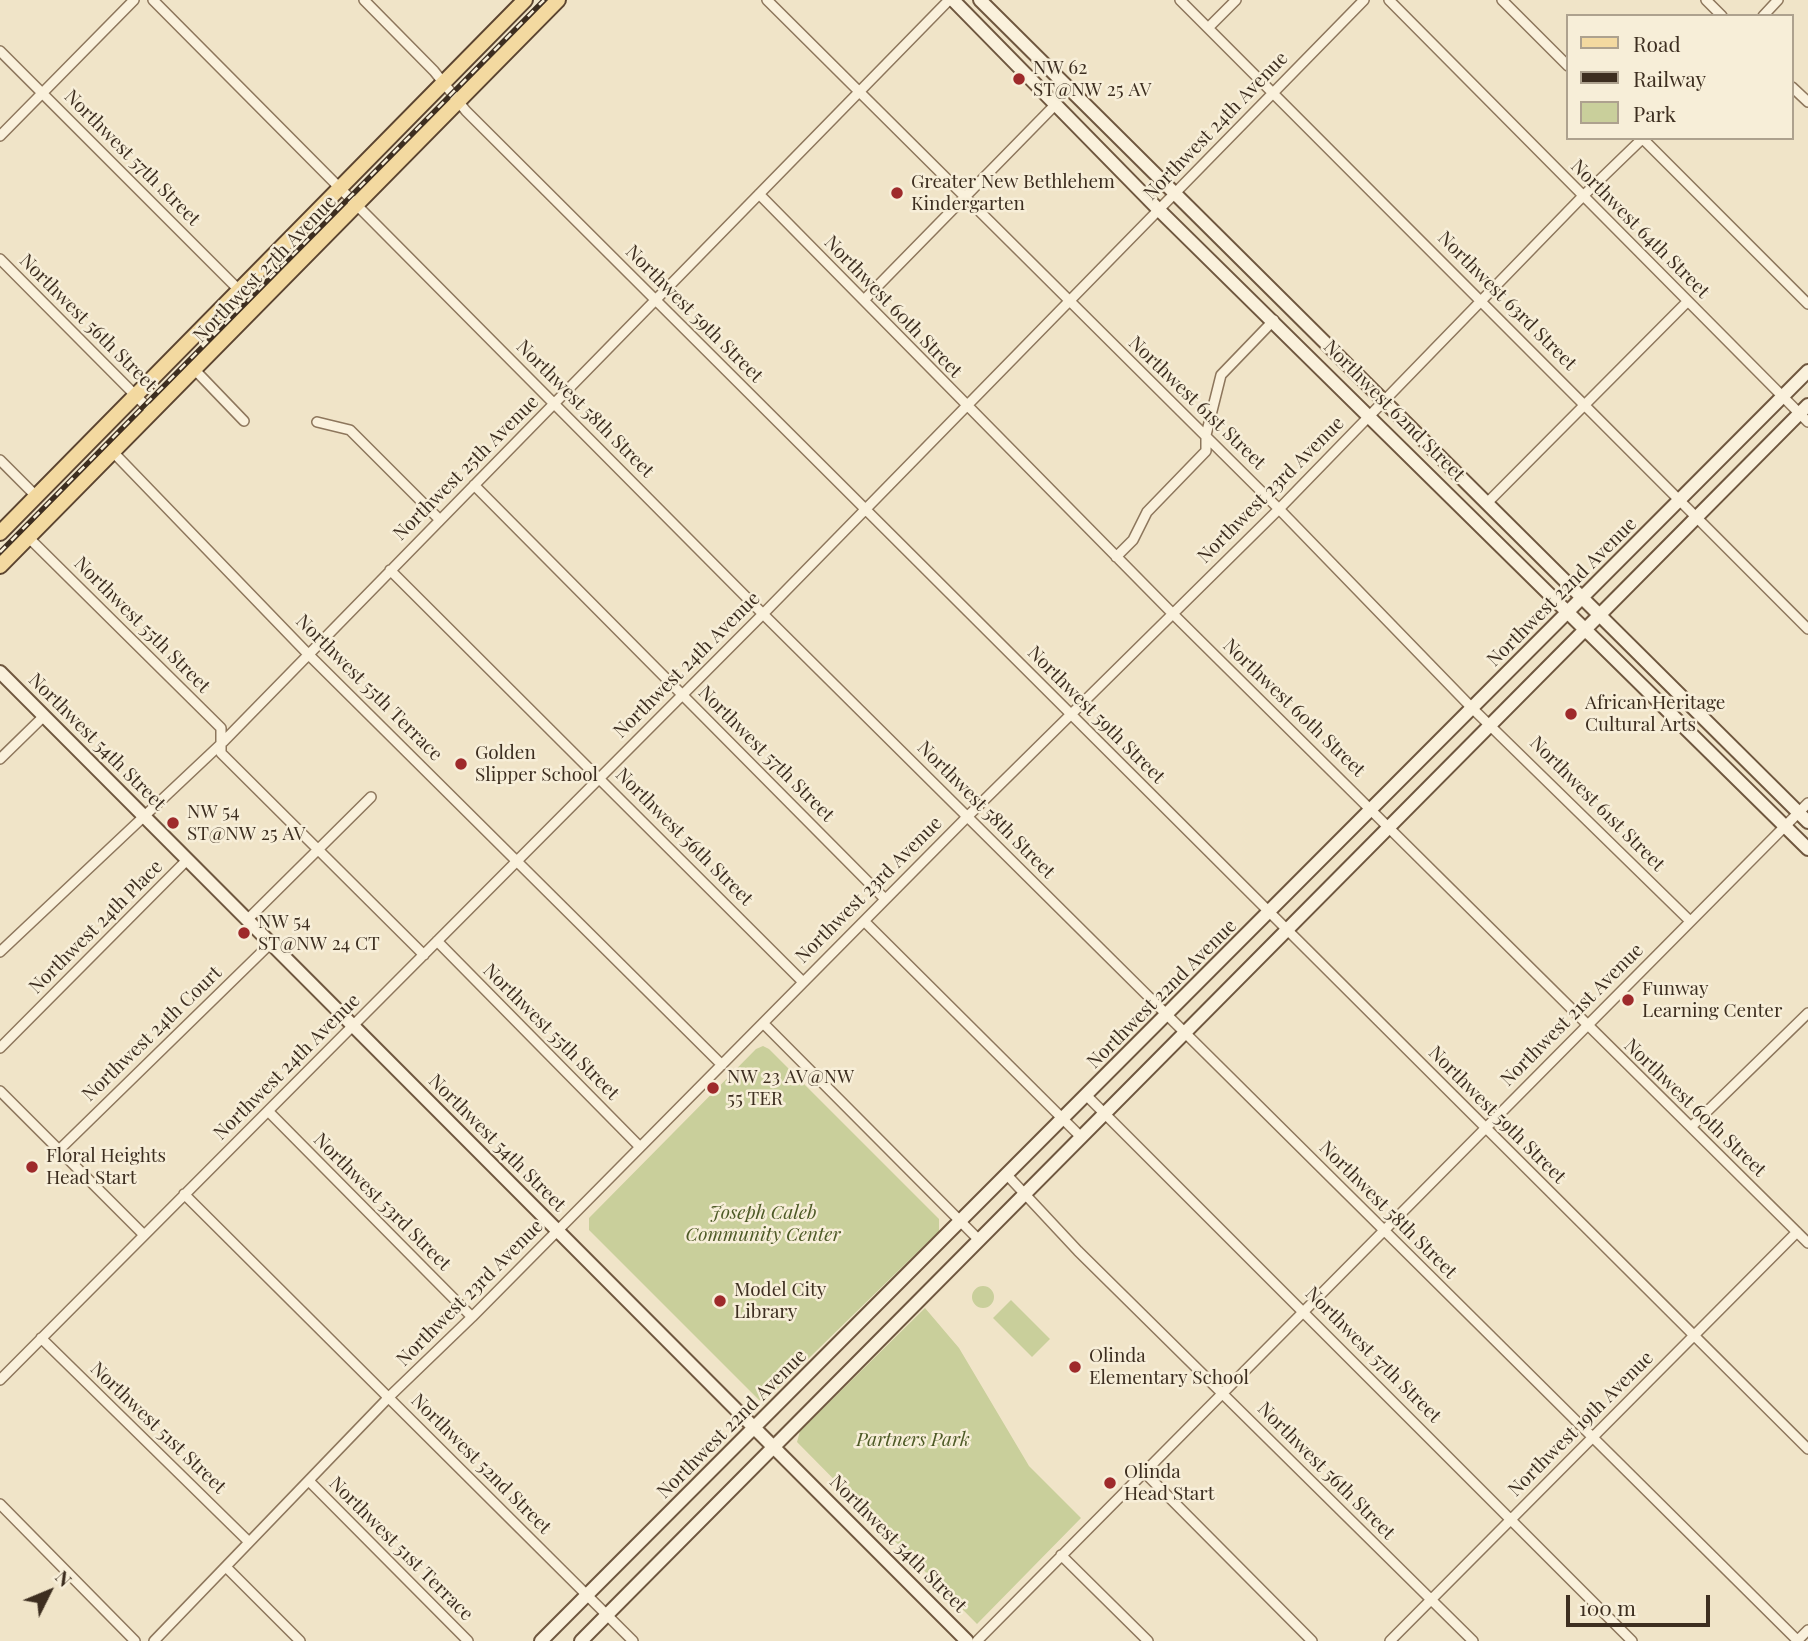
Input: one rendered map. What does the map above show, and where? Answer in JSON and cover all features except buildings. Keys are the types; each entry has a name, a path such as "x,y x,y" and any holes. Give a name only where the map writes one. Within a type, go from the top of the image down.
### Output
{"main road":[{"name":"Northwest 27th Avenue","path":"0,533 525,0"},
{"name":"Northwest 27th Avenue","path":"0,566 558,0"},
{"name":"Northwest 62nd Street","path":"951,0 1159,210 1274,320 1808,849"},
{"name":"Northwest 62nd Street","path":"980,0 1582,599 1805,812"},
{"name":"Northwest 22nd Avenue","path":"541,1641 1808,372"},
{"path":"581,1641 773,1444 1491,723 1805,413"},
{"name":"Northwest 54th Street","path":"0,672 967,1641"}],"street":[{"path":"0,136 134,0"},
{"name":"Northwest 58th Street","path":"153,0 763,614 1797,1641"},
{"name":"Northwest 59th Street","path":"364,0 458,101 654,299 1808,1449"},
{"name":"Northwest 61st Street","path":"767,0 1206,435 1473,709 1491,723 1690,920"},
{"name":"Northwest 25th Avenue","path":"0,952 223,742 654,299 951,0"},
{"name":"Northwest 63rd Street","path":"1180,0 1682,499 1808,629"},
{"path":"1208,28 1236,0"},
{"name":"Northwest 24th Avenue","path":"0,1380 763,614 1364,0"},
{"name":"Northwest 64th Street","path":"1389,0 1687,302 1805,413"},
{"path":"1502,0 1566,64"},
{"path":"1706,0 1720,14"},
{"path":"1765,14 1778,0"},
{"name":"Northwest 57th Street","path":"0,51 239,290"},
{"path":"1794,89 1808,103"},
{"path":"863,300 1055,105"},
{"name":"Northwest 23rd Avenue","path":"154,1641 390,1396 472,1317 968,816 1279,509 1583,195 1640,140"},
{"path":"1644,140 1808,304"},
{"name":"Northwest 60th Street","path":"759,194 1172,614 1808,1243"},
{"name":"Northwest 56th Street","path":"0,259 152,412"},
{"path":"1486,503 1687,302"},
{"path":"1116,557 1133,540 1147,512 1206,451 1206,435 1220,375 1274,320"},
{"path":"194,369 244,421"},
{"path":"317,422 350,430 440,520"},
{"name":"Northwest 55th Terrace","path":"113,452 308,653 722,1065"},
{"path":"0,460 36,496"},
{"name":"Northwest 57th Street","path":"474,485 885,899"},
{"name":"Northwest 55th Street","path":"28,537 221,728 223,742"},
{"name":"Northwest 56th Street","path":"390,570 803,982"},
{"path":"0,759 44,716"},
{"path":"223,742 221,753 424,954"},
{"path":"247,920 371,797"},
{"name":"Northwest 21st Avenue","path":"978,1641 1690,920 1785,827 1805,812"},
{"name":"Northwest 24th Place","path":"0,1048 187,860"},
{"path":"864,921 1080,1136"},
{"name":"Northwest 55th Street","path":"437,941 640,1147"},
{"name":"Northwest 24th Court","path":"59,1150 271,943"},
{"path":"1691,1127 1808,1013"},
{"path":"763,1023 978,1239"},
{"path":"1799,1023 1808,1032"},
{"path":"0,1091 143,1234"},
{"name":"Northwest 57th Street","path":"1087,1096 1632,1641"},
{"name":"Northwest 53rd Street","path":"268,1111 472,1317"},
{"name":"Northwest 56th Street","path":"1007,1176 1078,1251 1473,1641"},
{"name":"Northwest 52nd Street","path":"184,1194 390,1396 632,1641"},
{"name":"Northwest 19th Avenue","path":"1390,1641 1797,1232"},
{"name":"Northwest 51st Street","path":"41,1338 249,1542"},
{"path":"1143,1471 1312,1641"},
{"name":"Northwest 51st Terrace","path":"310,1482 468,1641"},
{"path":"0,1504 135,1641"},
{"path":"1061,1555 1148,1641"},
{"path":"226,1567 300,1641"},
{"path":"1797,1641 1808,1630"}],"green space":[{"name":"Joseph Caleb Community Center","path":"763,1046 939,1219 939,1231 765,1401 759,1400 589,1230 589,1218 756,1049"},
{"path":"983,1286 991,1289 994,1297 991,1305 983,1308 975,1305 972,1297 975,1289"},
{"path":"1011,1300 1050,1339 1032,1357 993,1318"},
{"name":"Partners Park","path":"925,1308 959,1348 1029,1466 1081,1518 977,1624 797,1442 800,1431"}],"railway":[{"path":"0,552 544,0"}],"place":[{"name":"NW 62 ST@NW 25 AV","path":"1019,79"},
{"name":"Greater New Bethlehem Kindergarten","path":"897,193"},
{"name":"African Heritage Cultural Arts","path":"1571,714"},
{"name":"Golden Slipper School","path":"461,764"},
{"name":"NW 54 ST@NW 25 AV","path":"173,823"},
{"name":"NW 54 ST@NW 24 CT","path":"244,933"},
{"name":"Funway Learning Center","path":"1628,1000"},
{"name":"NW 23 AV@NW 55 TER","path":"713,1088"},
{"name":"Floral Heights Head Start","path":"32,1167"},
{"name":"Model City Library","path":"720,1301"},
{"name":"Olinda Elementary School","path":"1075,1367"},
{"name":"Olinda Head Start","path":"1110,1483"}]}
